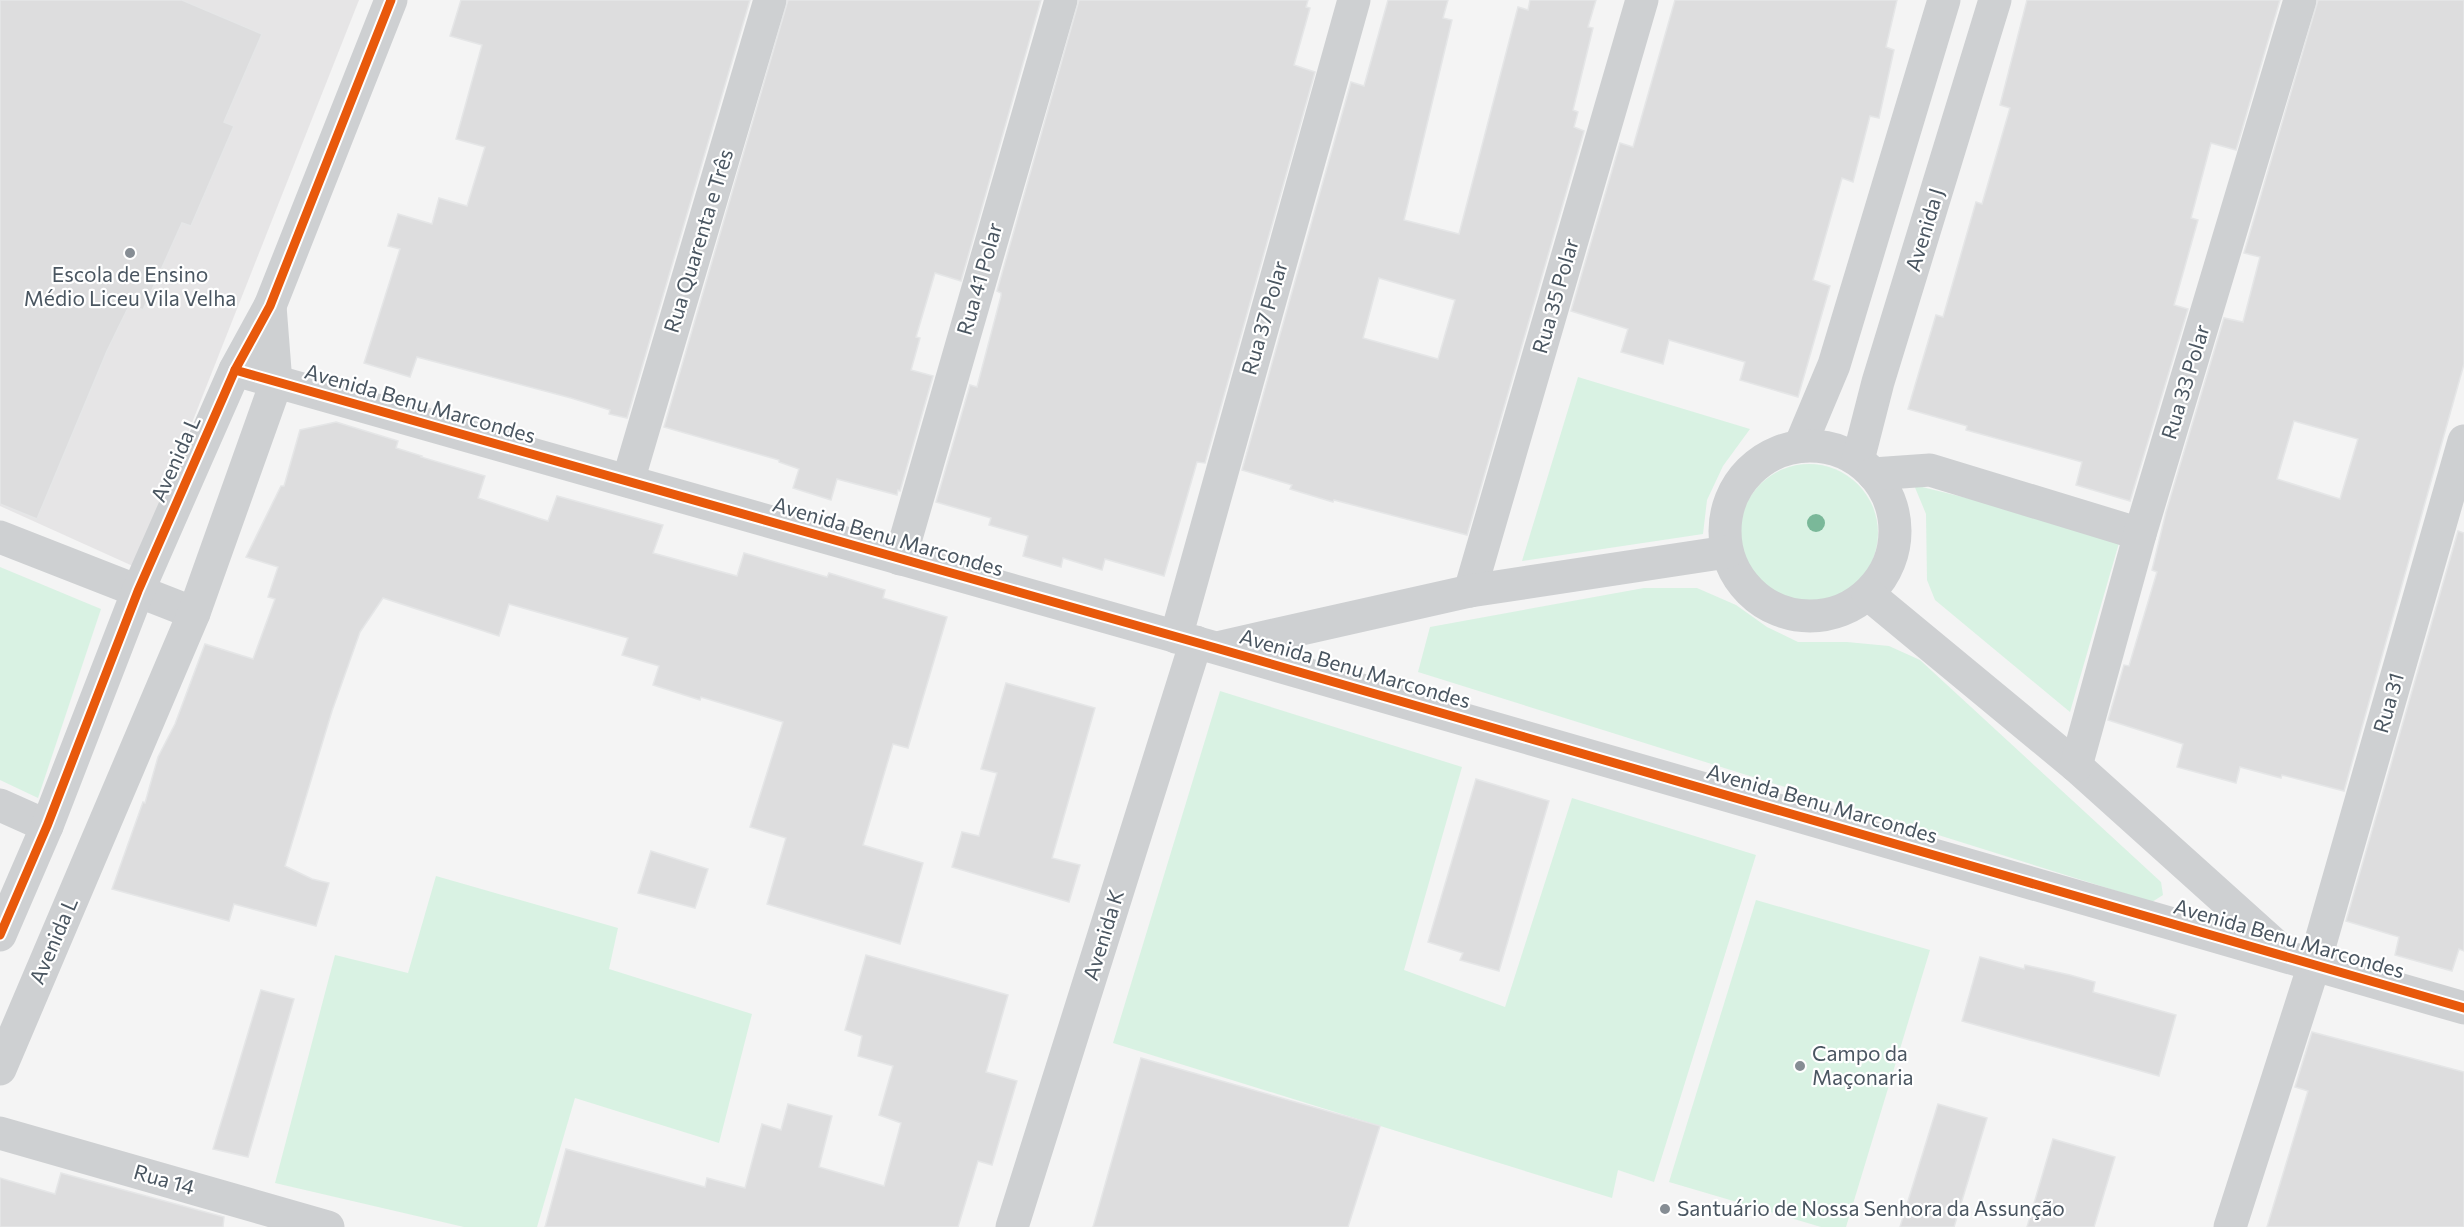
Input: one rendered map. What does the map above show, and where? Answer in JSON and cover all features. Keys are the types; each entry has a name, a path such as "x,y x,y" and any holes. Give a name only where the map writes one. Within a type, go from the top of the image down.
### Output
{"street":[{"name":"Avenida L","path":"0,935 47,826 138,591 235,370 270,306 391,0"},
{"name":"Rua Quarenta e Três","path":"628,481 770,0"},
{"name":"Rua 41 Polar","path":"900,559 1061,0"},
{"name":"Rua 37 Polar","path":"1196,642 1354,0"},
{"name":"Rua 35 Polar","path":"1470,591 1642,0"},
{"path":"1800,446 1834,365 1944,0"},
{"name":"Avenida J","path":"1866,467 1878,382 1995,0"},
{"name":"Rua 33 Polar","path":"2076,766 2140,534 2300,0"},
{"name":"Avenida L","path":"0,1069 194,613 276,383 270,306"},
{"name":"Avenida Benu Marcondes","path":"235,370 1196,642 2464,1008"},
{"name":"Rua 31","path":"2230,1227 2303,962 2464,441"},
{"path":"1800,446 1820,446 1840,451 1866,467 1888,496 1895,521 1894,548 1885,573 1868,594 1844,609 1814,616 1785,613 1760,600 1739,578 1727,552 1725,523 1732,496 1748,472 1772,455 1800,446"},
{"path":"1866,467 1930,470 2140,534"},
{"path":"0,537 194,613"},
{"name":"Avenida Benu Marcondes","path":"1196,642 1470,591 1727,552"},
{"name":"Avenida Benu Marcondes","path":"1868,594 2076,766 2303,962"},
{"name":"Avenida K","path":"1012,1227 1196,642"},
{"path":"0,805 47,826"},
{"name":"Rua 14","path":"3,1143 328,1227"}],"shaded area":[{"name":"Escola de Ensino Médio Liceu Vila Velha","path":"0,0 359,0 135,567 0,506"}],"green space":[{"path":"1578,377 1750,429 1723,466 1707,500 1703,534 1522,561"},
{"path":"1809,464 1835,469 1858,484 1873,507 1878,533 1873,559 1858,582 1835,597 1809,602 1783,597 1760,582 1745,559 1740,533 1745,507 1760,484 1783,469"},
{"path":"1914,485 2121,536 2070,712 1935,600 1927,580 1926,514"},
{"path":"0,567 101,609 38,798 0,780"},
{"path":"1644,588 1697,588 1736,605 1767,627 1798,642 1847,642 1889,646 1920,660 2161,882 2163,895 2152,902 1418,672 1430,627"},
{"path":"1220,691 1462,767 1404,970 1505,1007 1572,798 1756,855 1654,1182 1618,1170 1612,1198 1113,1043"},
{"path":"436,876 618,928 609,969 752,1014 719,1143 575,1098 537,1227 464,1227 275,1183 335,955 408,973"},
{"name":"Campo da Maçonaria","path":"1756,900 1930,950 1846,1227 1821,1227 1669,1182"}],"building":[{"path":"0,0 182,0 262,34 224,122 234,126 191,226 182,223 143,310 130,304 107,351 37,519 0,504"},
{"path":"461,0 750,0 627,418 609,414 610,410 571,398 417,357 410,377 364,363 400,249 388,246 398,214 432,224 439,198 467,206 485,147 456,139 482,45 450,36"},
{"path":"788,0 1041,0 961,281 935,273 916,337 920,338 911,370 933,376 897,495 837,479 831,500 793,488 799,469 779,462 779,460 664,427"},
{"path":"1079,0 1308,0 1306,7 1310,8 1294,65 1315,72 1205,463 1197,462 1164,576 1105,559 1102,570 1063,558 1061,567 1023,556 1028,536 989,525 991,518 936,502 970,385 977,387 1001,296 1001,293 997,291"},
{"path":"1388,0 1448,0 1443,18 1452,20 1404,220 1459,234 1518,7 1528,10 1530,0 1596,0 1588,27 1593,28 1573,110 1578,112 1574,127 1584,131 1467,535 1334,500 1333,502 1290,489 1292,485 1242,470 1351,82 1364,86","holes":["1379,278 1455,300 1438,359 1363,338"]},
{"path":"1675,0 1897,0 1886,47 1894,50 1879,118 1870,116 1853,182 1842,178 1813,280 1830,286 1798,397 1740,380 1745,362 1669,340 1663,364 1621,352 1628,329 1571,311 1620,143 1633,147"},
{"path":"2027,0 2280,0 2236,150 2211,143 2191,218 2198,220 2174,305 2188,309 2130,501 2076,485 2082,462 1966,430 1967,426 1908,409 1936,315 1943,317 1976,202 1982,204 2010,108 2000,105"},
{"path":"2318,0 2464,0 2464,364 2344,791 2240,767 2236,783 2177,767 2183,744 2108,720 2124,665 2129,666 2157,572 2152,570 2166,512 2224,318 2243,322 2260,257 2244,253","holes":["2294,421 2358,439 2340,499 2277,479"]},
{"path":"336,422 398,441 396,448 485,476 478,498 538,518 548,521 557,496 663,525 653,553 737,576 744,553 827,577 829,573 885,590 883,598 947,617 908,748 893,744 863,845 923,863 900,944 767,904 786,838 750,827 783,722 653,685 659,666 622,655 628,638 509,604 499,636 383,598 360,632 332,711 285,866 312,879 329,883 316,926 234,904 229,921 112,889 143,802 145,803 158,757 175,724 205,644 253,659 275,599 268,597 278,567 246,557 281,486 284,486 300,430"},
{"path":"2458,531 2464,533 2464,951 2459,949 2452,971 2395,955 2399,937 2346,921"},
{"path":"1006,683 1095,708 1052,858 1080,865 1069,902 952,867 962,832 979,836 997,773 981,769"},
{"path":"1476,779 1549,801 1499,971 1460,960 1463,953 1428,942"},
{"path":"651,851 708,869 695,908 638,893"},
{"path":"866,955 1008,995 986,1072 1017,1081 992,1165 978,1161 958,1227 545,1227 566,1149 705,1187 707,1178 745,1188 762,1124 781,1130 788,1104 832,1116 819,1167 884,1186 901,1123 879,1115 893,1066 858,1056 862,1036 845,1030"},
{"path":"1980,957 2024,969 2025,965 2095,982 2093,992 2176,1015 2159,1076 1962,1021"},
{"path":"261,990 294,999 248,1157 213,1149"},
{"path":"2312,1032 2464,1072 2464,1227 2267,1227 2308,1091 2295,1087"},
{"path":"1141,1058 1380,1126 1348,1227 1093,1227"},
{"path":"1938,1104 1987,1118 1954,1227 1900,1227"},
{"path":"2053,1139 2115,1157 2094,1227 2027,1227"},
{"path":"61,1173 224,1217 223,1227 0,1227 0,1178 55,1194"}],"cycle path":[{"path":"0,935 47,826 138,591 235,370 270,306 391,0"},
{"path":"235,370 1216,648 2464,1008"}],"place":[{"name":"Escola de Ensino Médio Liceu Vila Velha","path":"130,253"},
{"name":"Campo da Maçonaria","path":"1800,1066"},
{"name":"Santuário de Nossa Senhora da Assunção","path":"1665,1209"}]}
